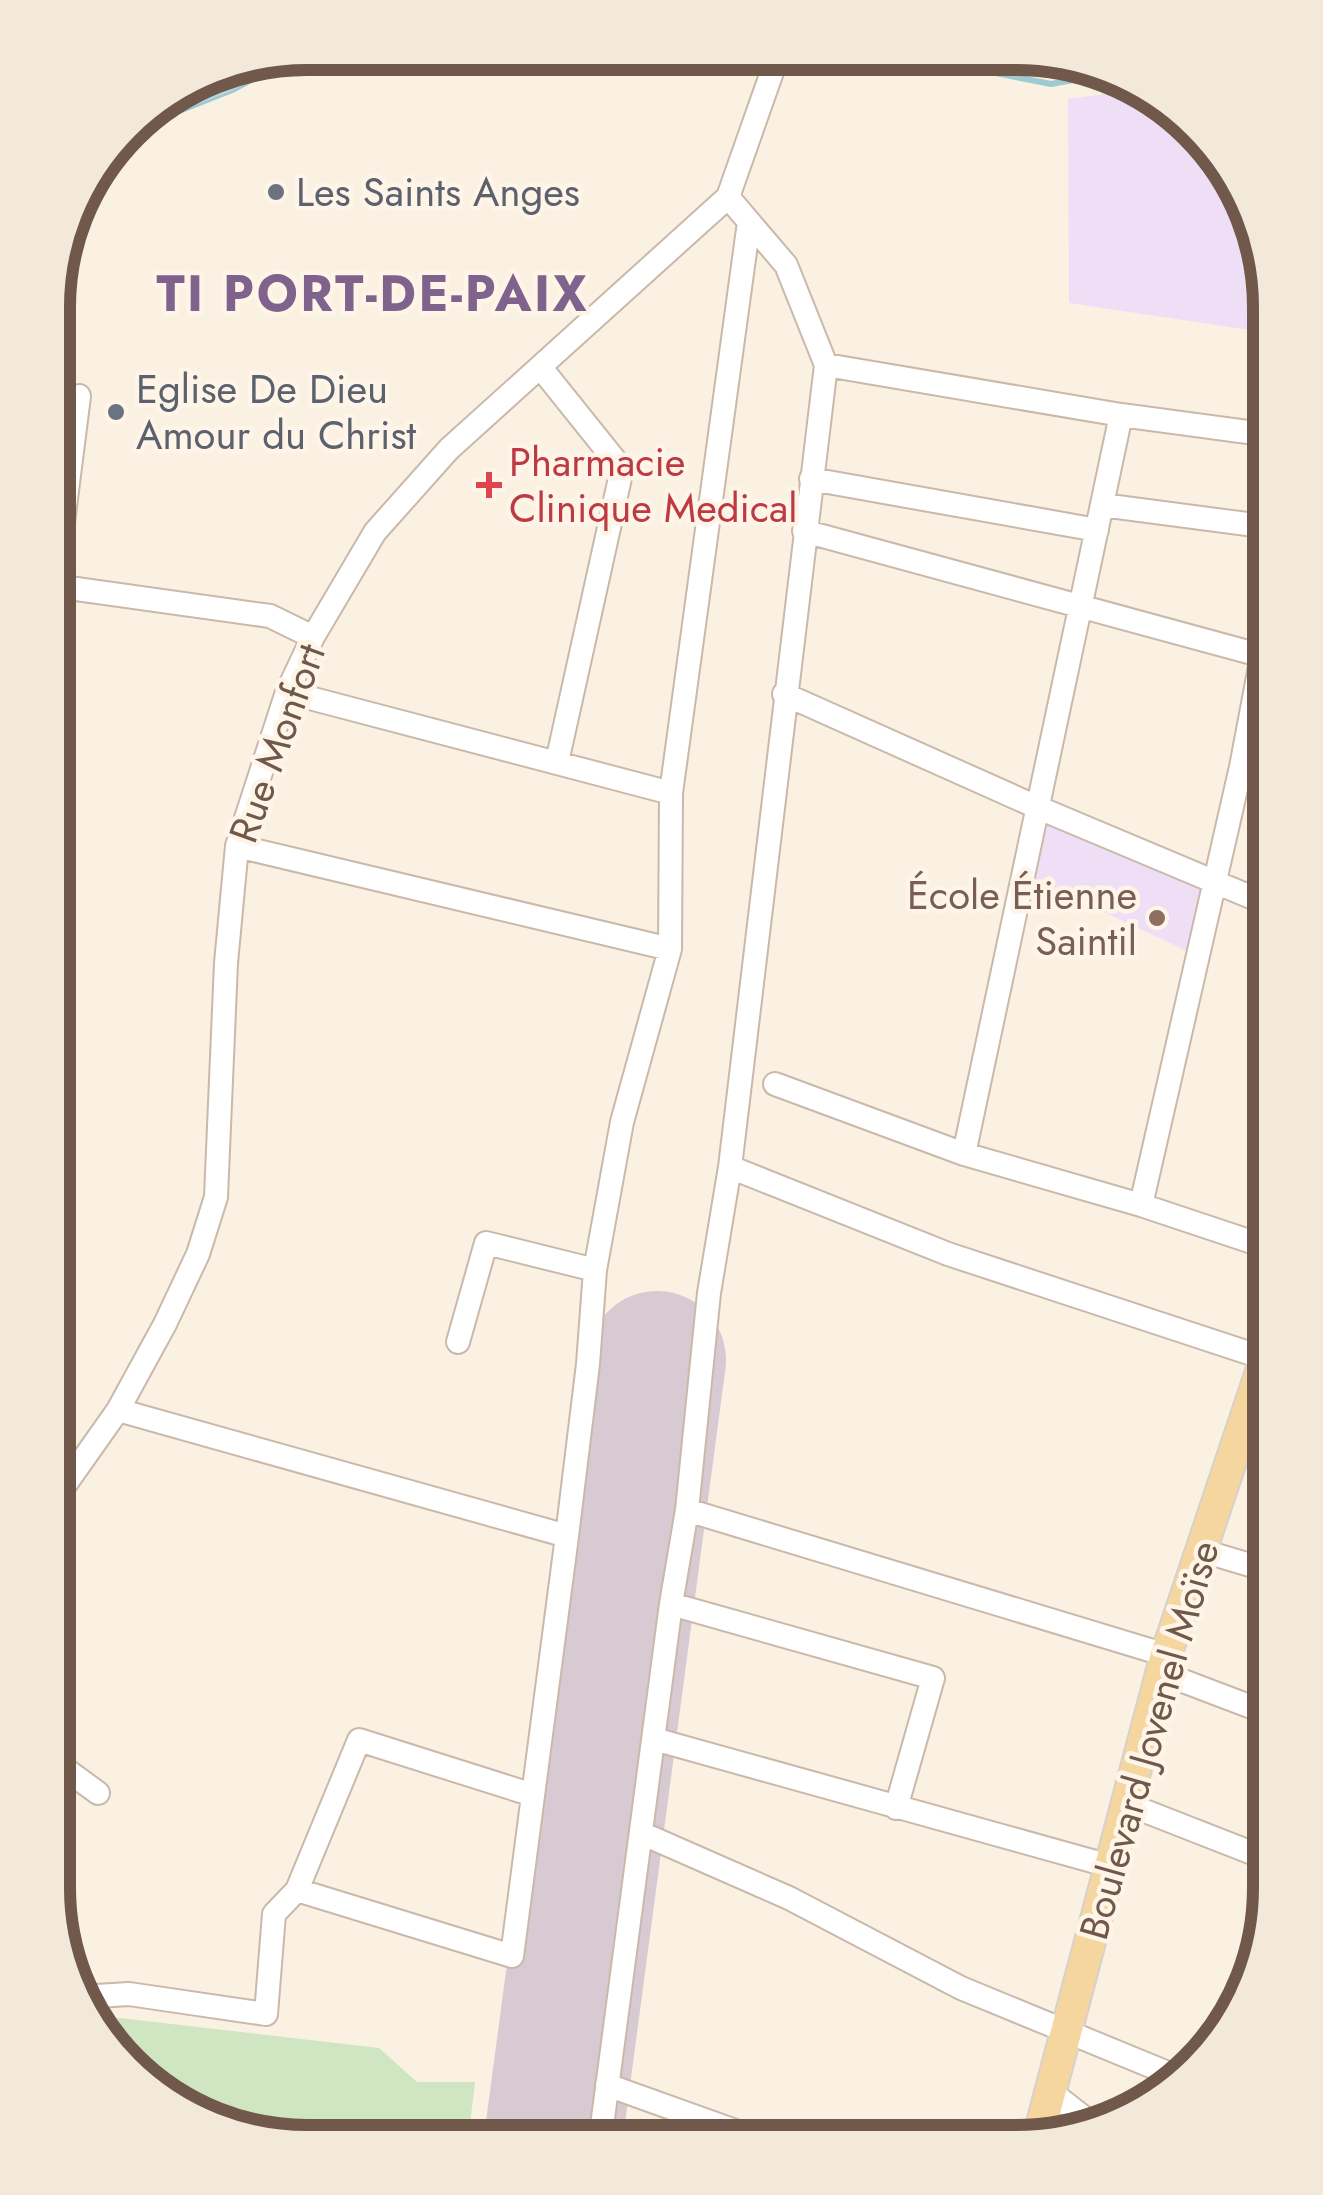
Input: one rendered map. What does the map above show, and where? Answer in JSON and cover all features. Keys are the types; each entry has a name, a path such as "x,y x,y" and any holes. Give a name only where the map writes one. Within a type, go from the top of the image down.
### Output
{"main road":[{"name":"Boulevard Jovenel Moïse","path":"1042,2123 1164,1664 1252,1404"}],"street":[{"name":"Rue Monfort","path":"70,1478 118,1410 182,1289 216,1196 221,1040 237,846 287,692 312,638 375,532 450,450 728,197 773,70"},
{"path":"602,2125 671,1604 687,1510 709,1292 730,1167 826,365 786,266 728,197"},
{"path":"297,1890 512,1956 568,1536 595,1270 622,1122 670,950 670,792 748,222"},
{"path":"826,365 1120,415 1253,433"},
{"path":"542,368 622,470 557,762"},
{"path":"70,462 78,396"},
{"path":"964,1154 1120,415"},
{"path":"810,478 1097,530"},
{"path":"1102,505 1253,525"},
{"path":"804,531 1253,653"},
{"path":"70,588 270,616 312,638"},
{"path":"287,692 670,792"},
{"path":"784,694 1253,899"},
{"path":"1141,1205 1253,715"},
{"path":"237,846 670,950"},
{"path":"775,1084 964,1154 1252,1242"},
{"path":"730,1167 948,1254 1252,1349"},
{"path":"458,1342 486,1243 595,1270"},
{"path":"118,1410 568,1536"},
{"path":"687,1510 1164,1664 1252,1706"},
{"path":"1203,1550 1252,1565"},
{"path":"671,1604 933,1678 896,1808"},
{"path":"654,1739 1110,1866"},
{"path":"96,1995 128,1994 266,2014 274,1914 297,1890 360,1740 533,1795"},
{"path":"70,1772 98,1793"},
{"path":"1126,1804 1252,1849"},
{"path":"641,1833 789,1898 961,1988 1165,2072"},
{"path":"608,2085 719,2125"},
{"path":"1050,2092 1081,2116"}],"shaded area":[{"path":"1116,92 1160,119 1204,163 1221,188 1240,231 1248,260 1253,330 1069,303 1068,99"},
{"path":"1047,821 1207,888 1189,952 1036,880"}],"green space":[{"path":"109,2017 379,2048 417,2082 475,2082 470,2125 276,2123 245,2117 188,2093 139,2056"}],"water":[{"path":"267,74 164,119 202,94"}],"waterway":[{"path":"980,70 1051,84 1080,79"}],"runway":[{"path":"555,2125 657,1360"}],"place":[{"name":"Les Saints Anges","path":"276,192"},
{"name":"Eglise De Dieu Amour du Christ","path":"116,412"},
{"name":"Pharmacie Clinique Medical","path":"489,485"},
{"name":"École Étienne Saintil","path":"1157,918"}],"district":[{"name":"TI PORT-DE-PAIX","path":"373,293"}]}
